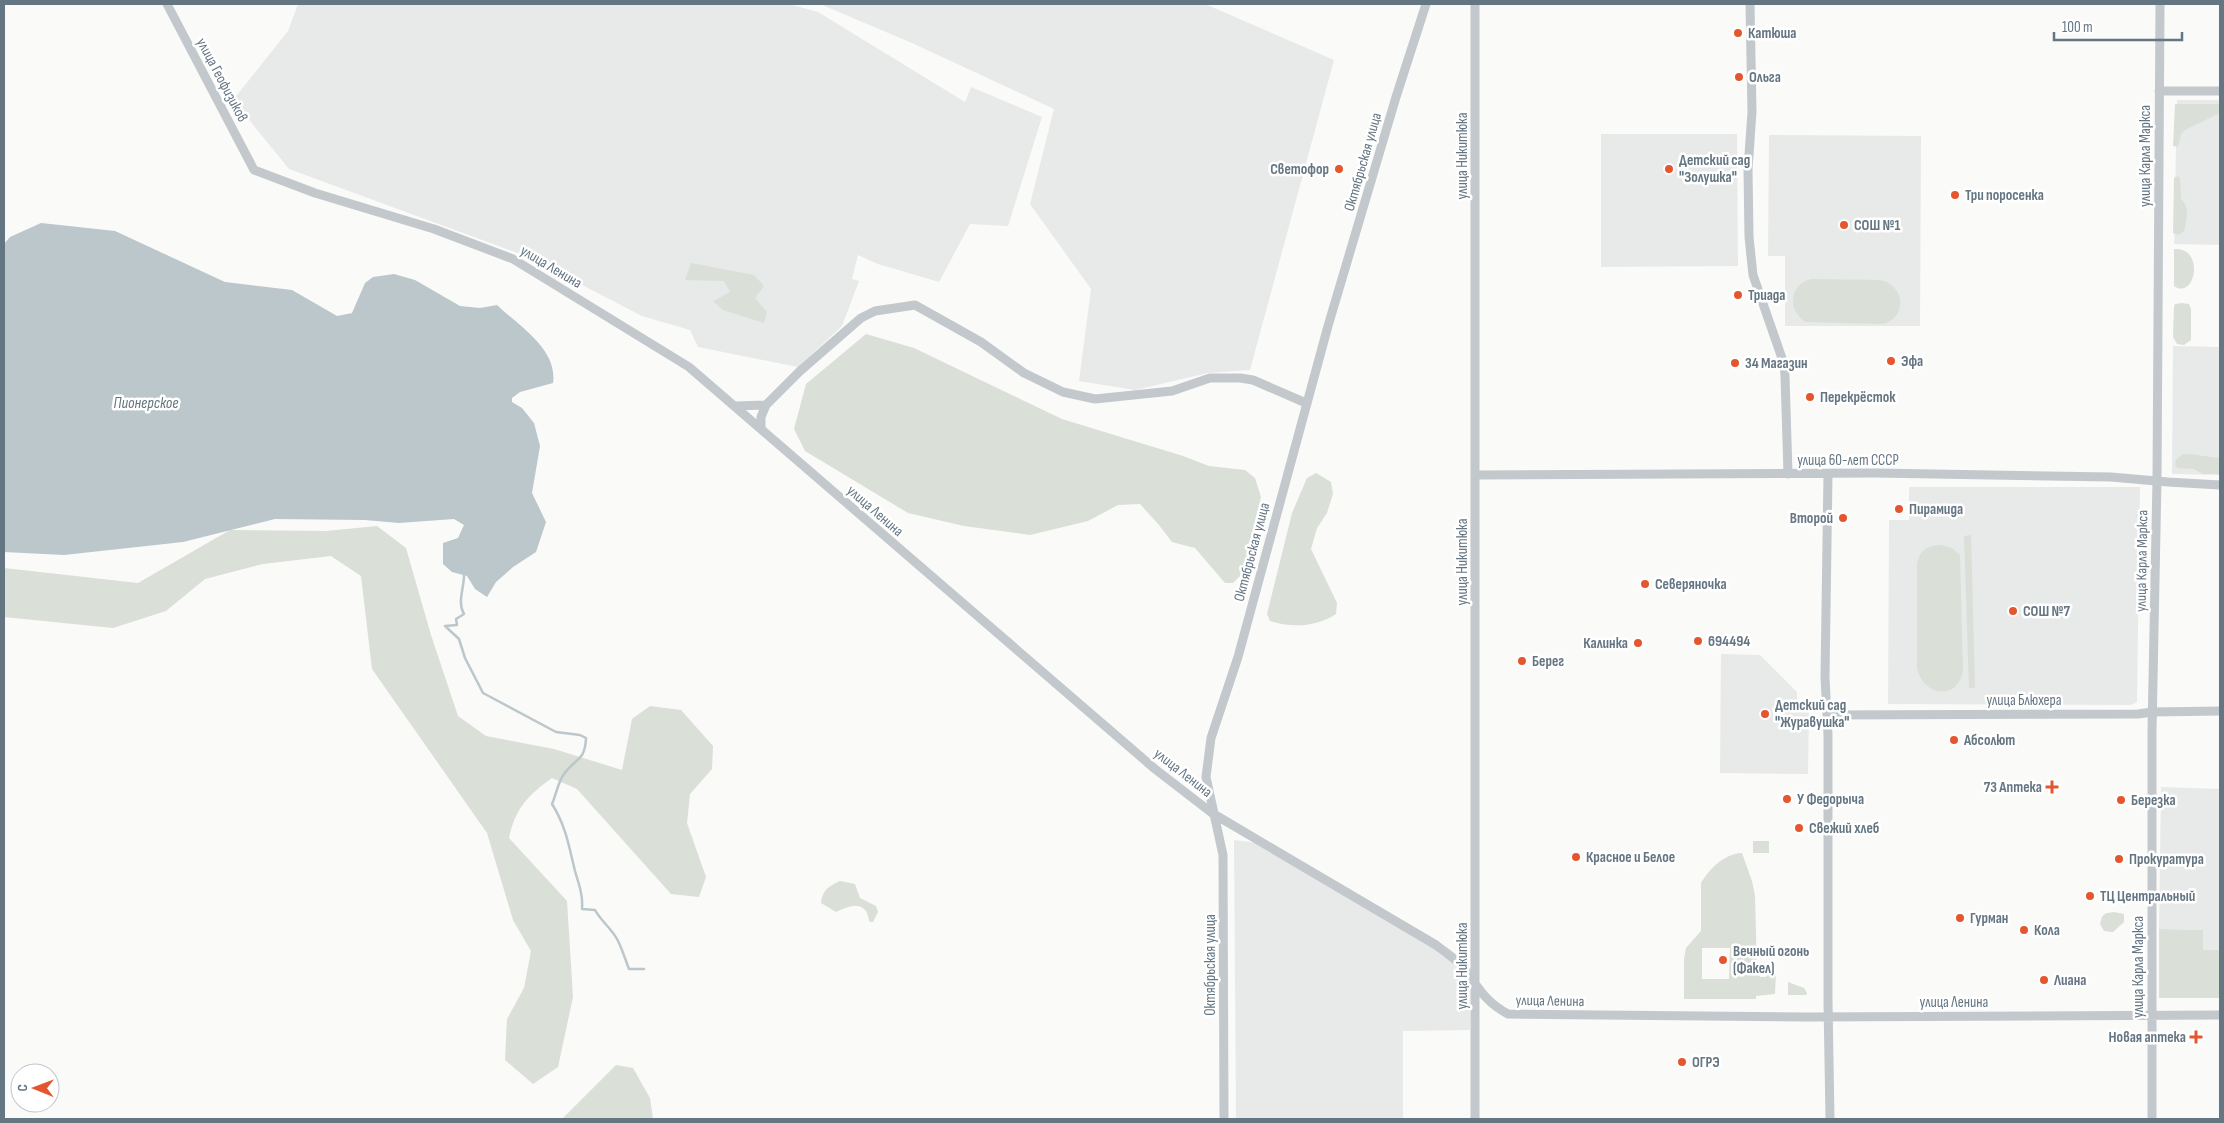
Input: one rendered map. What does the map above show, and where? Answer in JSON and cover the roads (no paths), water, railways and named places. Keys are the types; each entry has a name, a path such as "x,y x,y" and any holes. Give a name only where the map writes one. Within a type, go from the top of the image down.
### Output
{"street":[{"name":"улица Геофизиков","path":"167,4 254,170"},
{"name":"Октябрьская улица","path":"1224,1119 1223,855 1212,813 1206,777 1212,738 1238,657 1306,404 1396,97 1426,4"},
{"name":"улица Никитюка","path":"1475,4 1475,1119"},
{"path":"1750,4 1752,112 1748,169 1749,237 1753,275 1784,364 1786,376 1788,474"},
{"name":"улица Карла Маркса","path":"2152,1119 2152,712 2157,480 2160,4"},
{"path":"2159,92 2220,91"},
{"name":"улица Ленина","path":"254,170 315,194 434,229 513,259 689,366 875,529 1155,769 1212,813 1436,945 1466,970 1475,987 1490,1002 1508,1014 2151,1017 2220,1015"},
{"path":"761,428 761,418 766,405 800,371 861,318 875,311 915,305 981,342 1024,373 1063,392 1095,399 1172,391 1210,378 1240,378 1253,380 1306,404"},
{"path":"736,406 766,405"},
{"name":"улица 60-лет СССР","path":"1475,475 1876,473 2111,477 2220,485"},
{"path":"1828,474 1825,677 1828,715 1830,1119"},
{"name":"улица Блюхера","path":"1828,715 2138,714 2220,711"}],"water":[{"name":"Пионерское","path":"41,223 115,231 225,282 292,290 337,316 352,313 365,283 373,277 394,274 415,280 460,306 480,308 497,305 535,339 549,359 553,371 553,383 520,392 512,398 512,402 522,408 534,423 540,446 532,493 546,522 536,552 513,567 496,582 487,597 475,589 467,576 452,572 443,564 443,543 458,538 464,525 454,519 399,523 365,520 275,519 183,542 64,555 4,552 4,244 10,237"}],"waterway":[{"path":"464,575 461,600 464,614 456,619 457,625 445,626 459,639 465,658 483,693 556,732 580,735 586,738 582,756 562,777 552,804 561,820 566,837 580,890 582,909 595,910 612,931 619,942 629,969 644,969"}],"place":[{"name":"Катюша","path":"1738,33"},
{"name":"Ольга","path":"1739,77"},
{"name":"Светофор","path":"1339,169"},
{"name":"Детский сад \"Золушка\"","path":"1669,169"},
{"name":"Три поросенка","path":"1955,195"},
{"name":"СОШ №1","path":"1844,225"},
{"name":"Триада","path":"1738,295"},
{"name":"Эфа","path":"1891,361"},
{"name":"34 Магазин","path":"1735,363"},
{"name":"Перекрёсток","path":"1810,397"},
{"name":"Пирамида","path":"1899,509"},
{"name":"Второй","path":"1843,518"},
{"name":"Северяночка","path":"1645,584"},
{"name":"СОШ №7","path":"2013,611"},
{"name":"694494","path":"1698,641"},
{"name":"Калинка","path":"1638,643"},
{"name":"Берег","path":"1522,661"},
{"name":"Детский сад \"Журавушка\"","path":"1765,714"},
{"name":"Абсолют","path":"1954,740"},
{"name":"73 Аптека","path":"2052,787"},
{"name":"У Федорыча","path":"1787,799"},
{"name":"Березка","path":"2121,800"},
{"name":"Свежий хлеб","path":"1799,828"},
{"name":"Красное и Белое","path":"1576,857"},
{"name":"Прокуратура","path":"2119,859"},
{"name":"ТЦ Центральный","path":"2090,896"},
{"name":"Гурман","path":"1960,918"},
{"name":"Кола","path":"2024,930"},
{"name":"Вечный огонь (Факел)","path":"1723,960"},
{"name":"Лиана","path":"2044,980"},
{"name":"Новая аптека","path":"2196,1037"},
{"name":"ОГРЭ","path":"1682,1062"}]}
